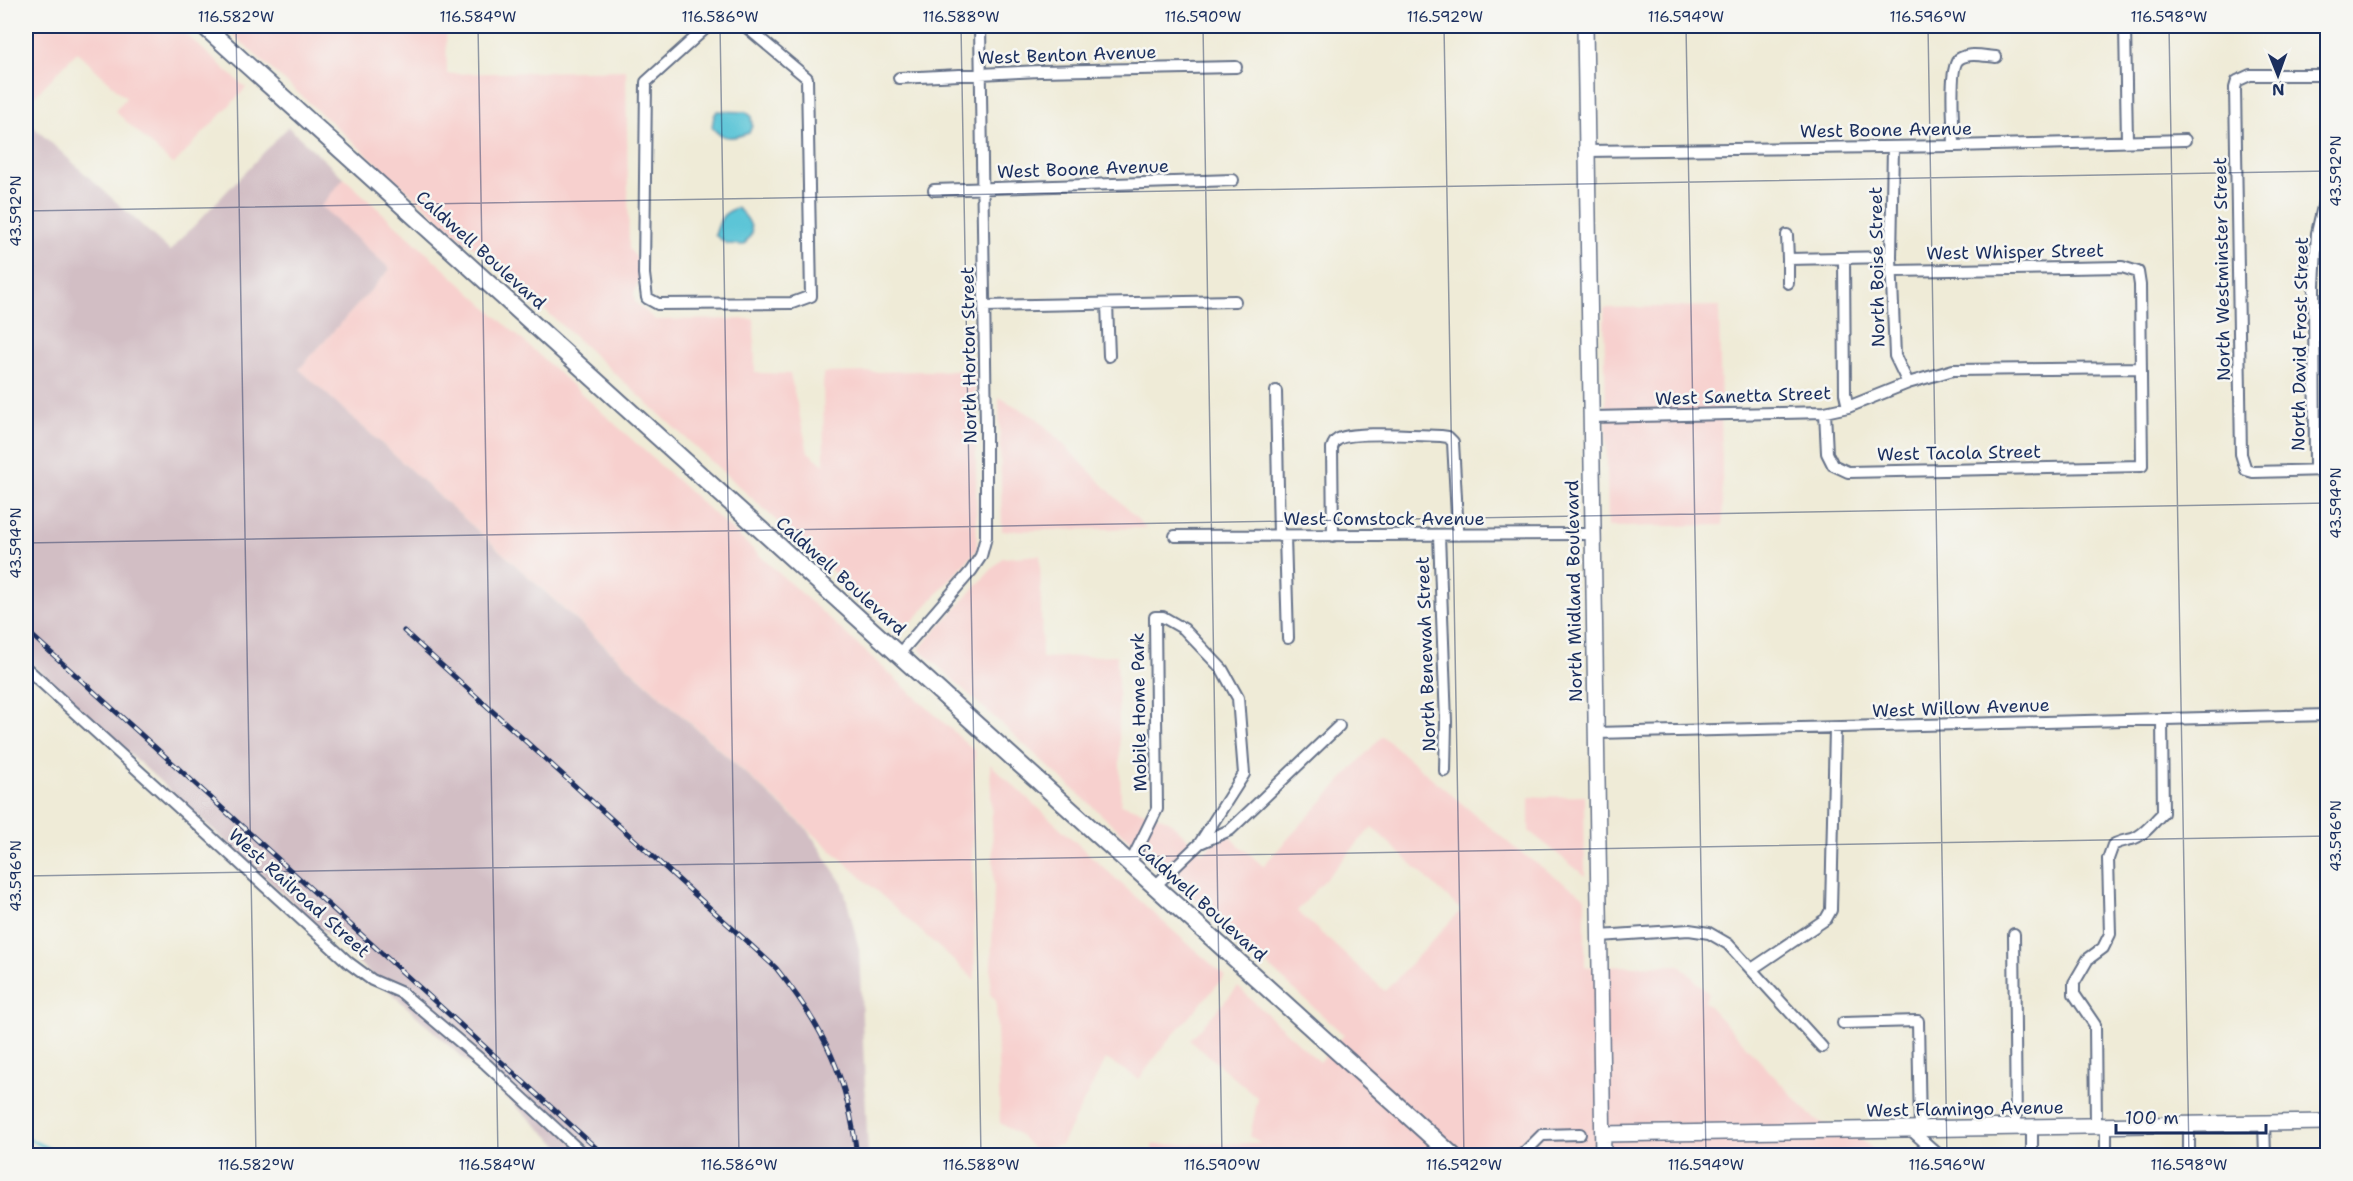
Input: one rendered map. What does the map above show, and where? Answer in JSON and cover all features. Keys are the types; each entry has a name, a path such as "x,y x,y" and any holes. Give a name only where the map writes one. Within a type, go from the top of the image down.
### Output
{"main road":[{"name":"Caldwell Boulevard","path":"204,26 1453,1155"},
{"name":"North Midland Boulevard","path":"1585,26 1603,1155"},
{"name":"West Flamingo Avenue","path":"1603,1134 2328,1122"}],"street":[{"path":"708,26 646,82 644,274 647,298 658,304 792,303 811,296 807,78 745,26"},
{"name":"North Horton Street","path":"899,654 970,571 981,556 985,544 987,485 980,26"},
{"path":"2125,26 2127,141"},
{"path":"1954,146 1952,80 1954,64 1961,58 1972,55 1996,57"},
{"name":"West Benton Avenue","path":"899,78 1236,66"},
{"name":"North Westminster Street","path":"2315,470 2253,472 2246,470 2241,454 2235,88 2237,81 2250,75 2328,75"},
{"name":"West Boone Avenue","path":"1587,151 2185,140"},
{"name":"North Boise Street","path":"1893,147 1891,257 1895,356 1908,383"},
{"name":"West Boone Avenue","path":"934,190 1233,180"},
{"name":"North David Frost Street","path":"2315,470 2314,285 2317,233 2328,184"},
{"path":"1787,235 1788,284"},
{"path":"1788,259 1891,257"},
{"path":"1844,259 1845,394 1848,407"},
{"name":"West Whisper Street","path":"1892,271 2122,267 2138,272 2141,368"},
{"path":"984,306 1235,301"},
{"path":"1107,304 1109,357"},
{"name":"West Sanetta Street","path":"1592,417 1825,412 1848,407 1908,383 1953,370 2141,368"},
{"name":"West Tacola Street","path":"1825,412 1827,453 1833,465 1848,472 2142,466 2141,368"},
{"path":"1276,391 1288,638"},
{"path":"1333,536 1332,447 1336,440 1366,434 1441,436 1448,437 1453,442 1458,535"},
{"path":"2315,470 2328,470"},
{"name":"West Comstock Avenue","path":"1175,536 1593,534"},
{"name":"North Benewah Street","path":"1439,535 1446,722 1445,771"},
{"name":"Mobile Home Park","path":"1130,864 1157,809 1154,624 1155,617 1163,616 1184,629 1222,669 1238,698 1244,774 1200,843 1155,886"},
{"name":"West Railroad Street","path":"26,668 349,963 372,980 402,993 486,1064 585,1155"},
{"name":"West Willow Avenue","path":"1596,733 2328,715"},
{"path":"2106,1155 2101,1126 2095,1025 2074,994 2074,983 2088,959 2103,948 2110,934 2108,858 2113,845 2123,839 2132,839 2141,834 2163,813 2162,719"},
{"name":"Mobile Home Park","path":"1200,843 1230,830 1340,726"},
{"path":"1752,969 1826,919 1831,910 1835,728"},
{"path":"1600,936 1689,930 1709,933 1728,944 1822,1047"},
{"path":"2014,934 2016,1128"},
{"path":"1843,1023 1918,1021 1916,1130 1940,1155"},
{"path":"2264,1123 2265,1155"},
{"path":"2189,1125 2189,1155"},
{"path":"2032,1127 2032,1155"},
{"path":"1521,1155 1542,1135 1580,1134"}],"shaded area":[{"path":"26,26 177,26 246,88 173,165 115,111 126,98 77,52 26,105"},
{"path":"223,26 446,26 447,74 626,70 629,249 644,266 634,293 635,302 655,320 754,319 755,373 790,374 808,452 824,465 823,373 975,370 977,550 901,634 480,251 463,240"},
{"path":"26,120 170,251 288,127 344,178 321,206 390,269 299,369 808,830 843,885 859,949 868,1155 569,1155 26,659"},
{"path":"344,178 975,751 972,818 975,980 299,369 390,269 320,206"},
{"path":"1719,306 1723,525 1608,527 1604,308"},
{"path":"999,397 1038,419 1146,528 1002,531"},
{"path":"1040,555 1042,658 1117,655 1121,804 1168,820 1203,853 1224,832 1263,866 1382,736 1517,850 1585,897 1585,967 1680,965 1709,994 1704,1001 1814,1119 1863,1141 1880,1155 1153,1155 1152,1145 1261,1143 1250,1136 1258,1098 1190,1040 1238,987 1319,1062 1344,1035 919,649 1002,558","holes":["1372,827 1461,910 1385,991 1297,911"]},
{"path":"990,764 1225,976 1167,1042 1139,1079 1106,1059 1061,1145 1033,1149 1020,1135 1000,1123 996,1000 990,994 994,886"},
{"path":"1584,796 1585,876 1529,831 1529,797"}],"water":[{"path":"717,111 746,112 751,116 752,126 749,133 733,137 720,135 712,127"},
{"path":"737,208 748,219 752,233 744,245 727,244 715,235 722,218"}],"waterway":[{"path":"26,1138 65,1156"}],"railway":[{"path":"26,630 605,1156"},
{"path":"404,631 776,968 808,1012 832,1056 847,1102 857,1156"}]}
